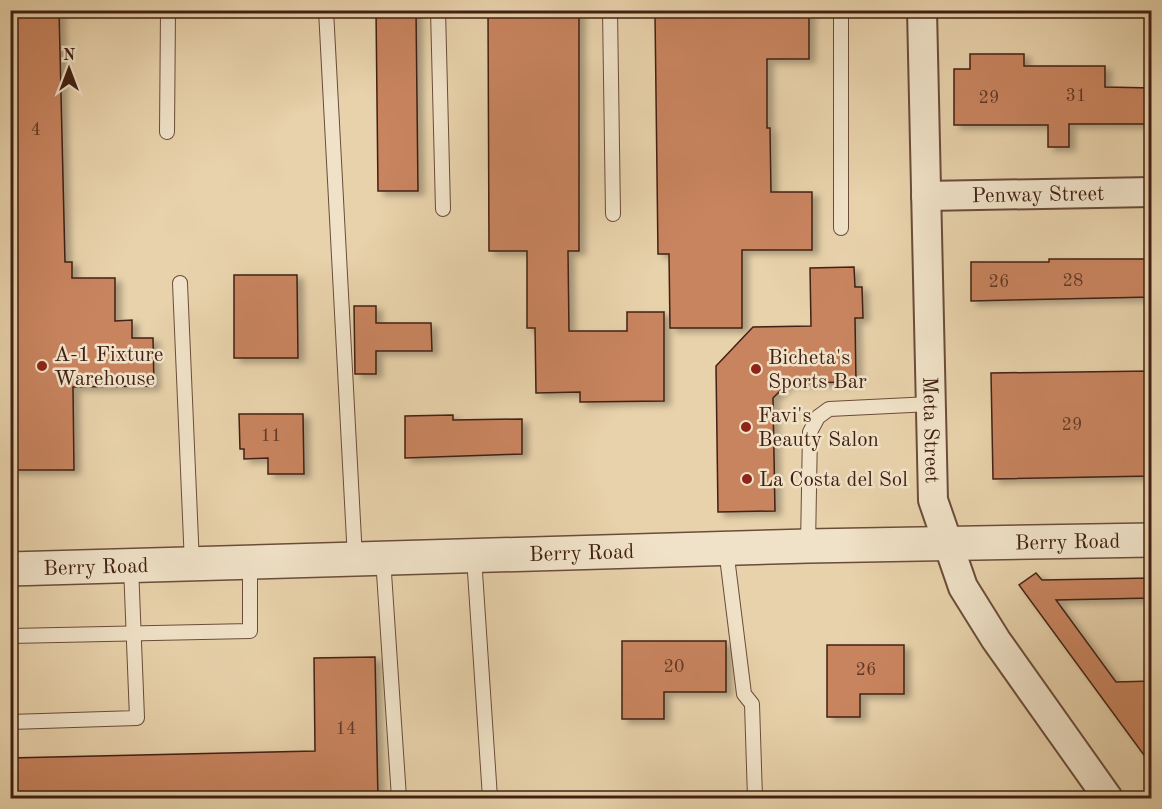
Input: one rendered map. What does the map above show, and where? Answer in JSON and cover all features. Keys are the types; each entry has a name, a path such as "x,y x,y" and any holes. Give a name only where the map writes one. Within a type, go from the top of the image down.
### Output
{"street":[{"name":"Meta Street","path":"922,10 933,500 963,586 996,640 1108,798"},
{"name":"Penway Street","path":"926,196 1152,192"},
{"name":"Berry Road","path":"10,569 808,546 1152,540"}],"lane":[{"path":"167,132 168,10"},
{"path":"326,10 369,559 399,798"},
{"path":"438,10 443,209"},
{"path":"610,10 613,214"},
{"path":"841,10 841,228"},
{"path":"180,283 192,564"},
{"path":"808,546 810,432 818,417 829,409 931,405"},
{"path":"726,549 744,694 752,704 755,798"},
{"path":"474,557 490,798"},
{"path":"10,636 250,631 250,562"},
{"path":"10,722 137,718 131,566"}],"building":[{"path":"10,10 59,10 65,262 72,262 72,278 115,278 115,321 132,320 132,338 153,338 154,386 73,387 74,470 10,470"},
{"path":"376,10 416,10 418,191 378,191"},
{"path":"488,10 579,10 579,251 568,251 569,331 627,331 627,312 664,312 664,401 580,402 580,392 536,393 535,328 527,328 527,251 489,251"},
{"path":"711,10 809,10 809,59 767,59 767,128 770,128 771,192 812,192 812,250 742,250 742,328 670,328 669,254 658,254 655,14 711,13"},
{"path":"970,54 1024,54 1024,66 1105,66 1105,87 1152,88 1152,124 1069,124 1069,147 1048,147 1048,125 954,125 954,69 970,69"},
{"path":"1049,259 1152,259 1152,297 971,301 971,262 1049,262"},
{"path":"854,267 855,287 862,287 863,318 855,318 856,382 788,383 773,398 775,511 718,512 716,366 753,327 811,326 810,268"},
{"path":"234,275 297,275 298,358 234,358"},
{"path":"354,306 376,306 376,323 431,323 432,351 376,351 376,374 355,374"},
{"path":"1152,371 1152,476 993,479 991,373"},
{"path":"239,414 303,414 304,474 268,474 268,458 244,459 244,449 240,449"},
{"path":"453,415 453,420 522,419 522,454 405,458 405,416"},
{"path":"1036,573 1042,580 1152,578 1152,598 1056,600 1116,682 1152,681 1152,766 1019,585"},
{"path":"622,641 726,641 726,692 664,692 664,719 622,719"},
{"path":"827,645 904,645 904,694 860,694 860,717 827,717"},
{"path":"375,657 378,798 10,798 10,758 315,751 314,658"}],"place":[{"name":"A-1 Fixture Warehouse","path":"42,366"},
{"name":"Bicheta's Sports Bar","path":"756,369"},
{"name":"Favi's Beauty Salon","path":"746,427"},
{"name":"La Costa del Sol","path":"747,479"}]}
